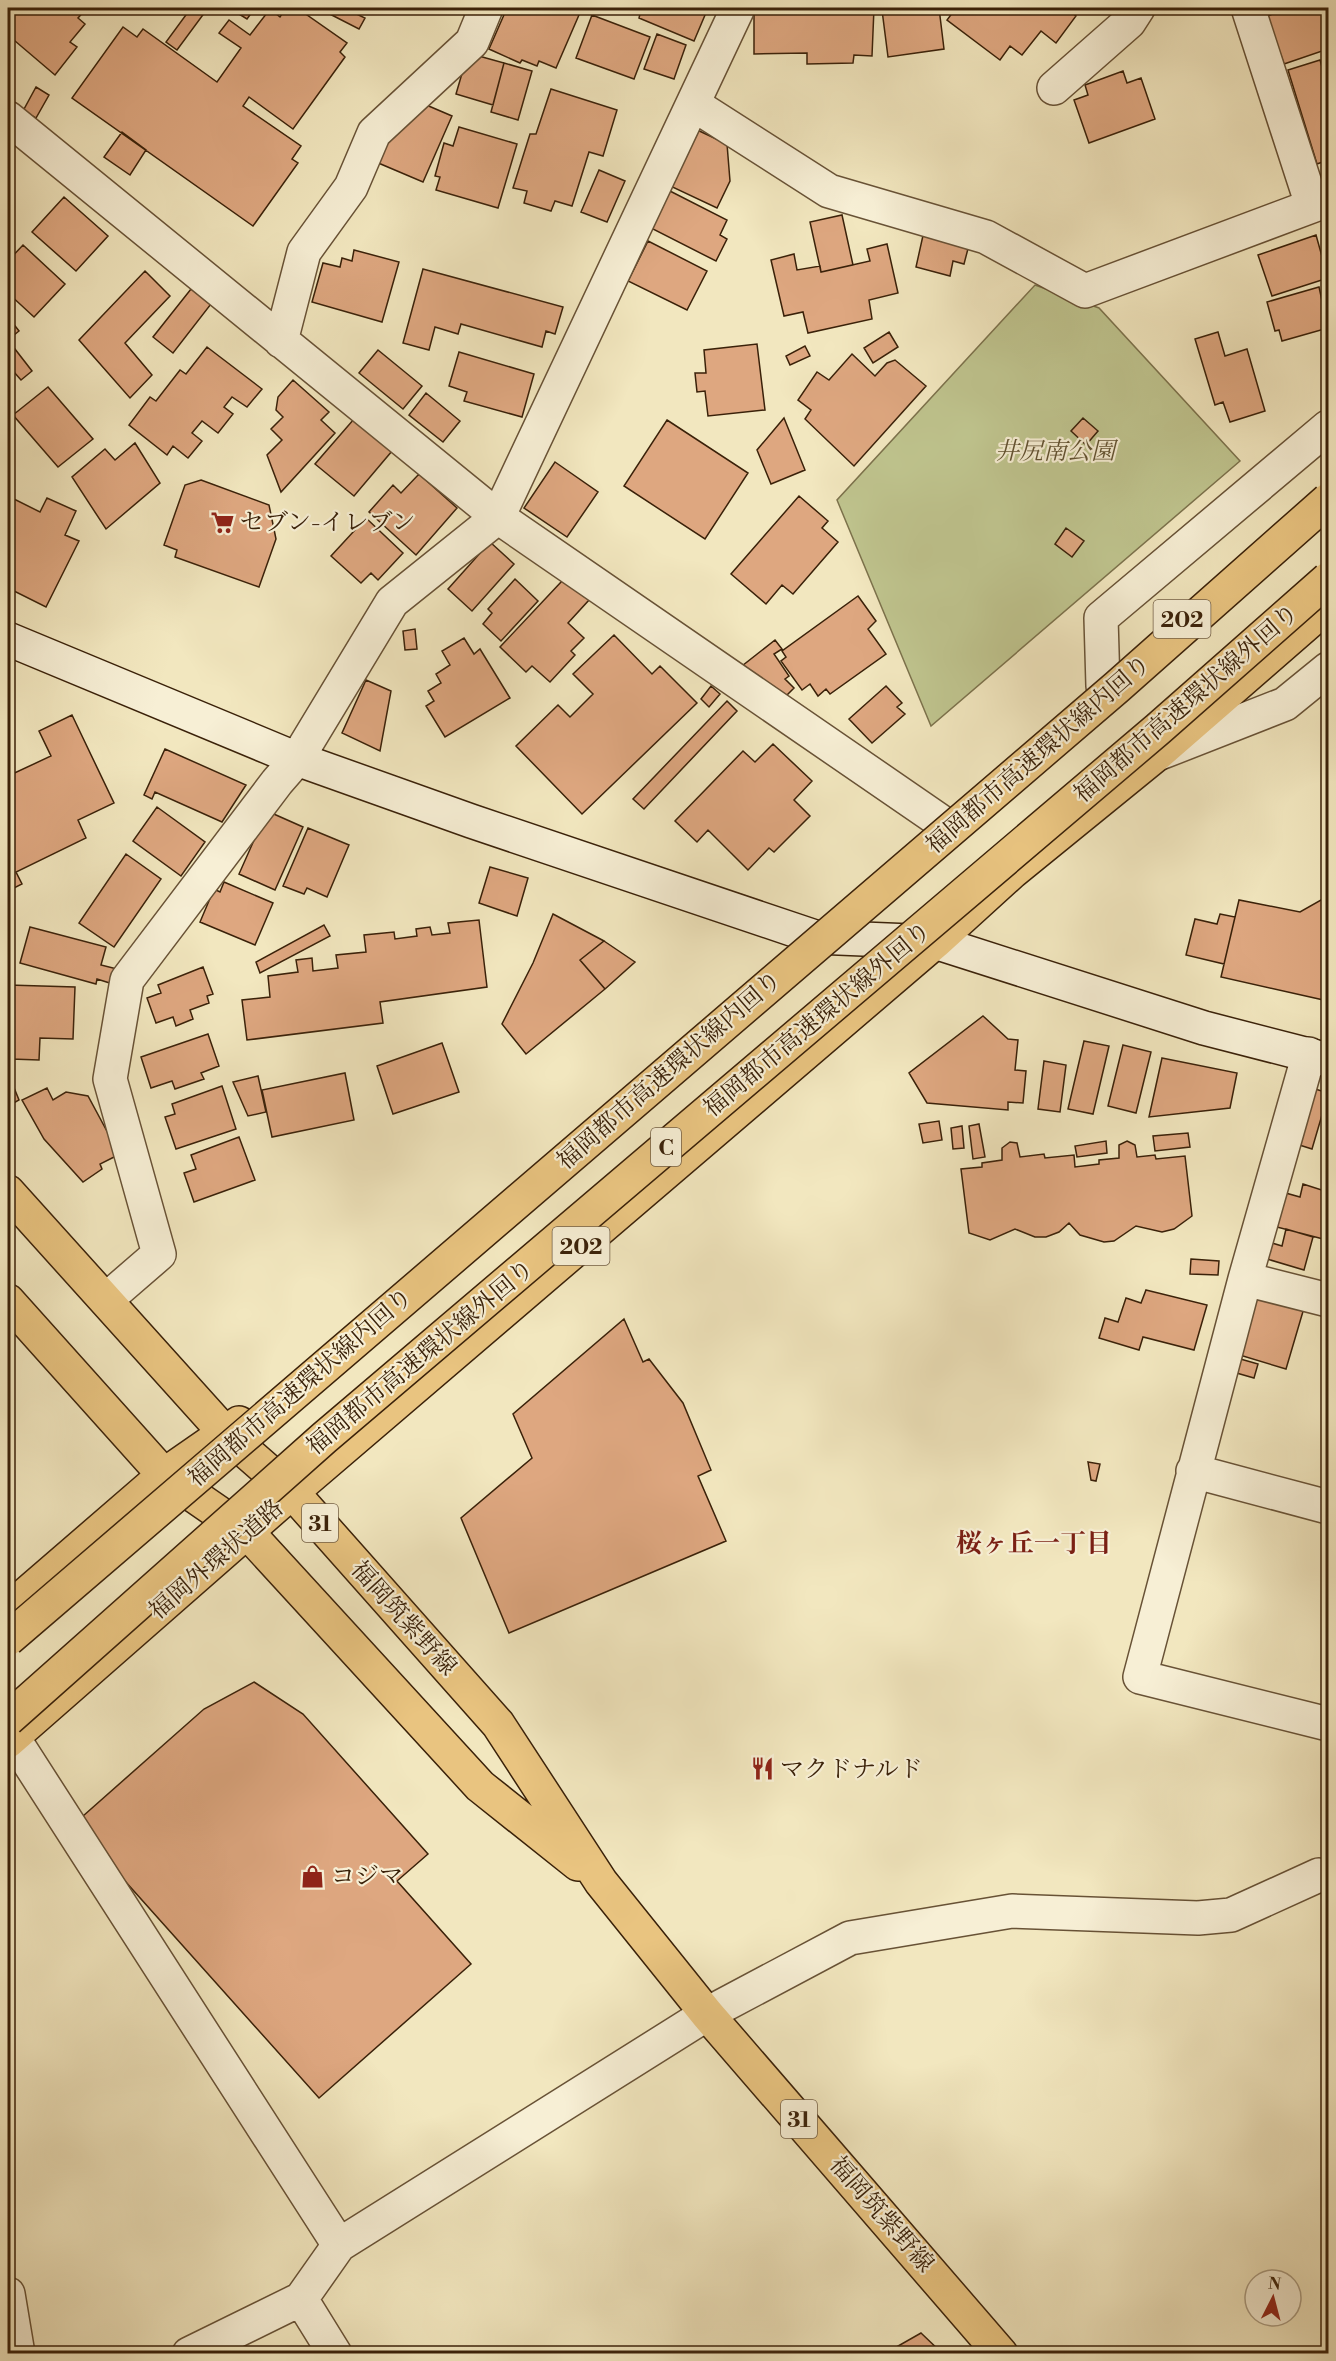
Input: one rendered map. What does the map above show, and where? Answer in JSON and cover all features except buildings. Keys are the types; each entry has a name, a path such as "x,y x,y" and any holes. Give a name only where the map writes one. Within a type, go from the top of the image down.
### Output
{"main road":[{"name":"202","path":"8,1610 164,1475 226,1434 815,937 943,823 1329,493"},
{"name":"福岡都市高速環状線内回り","path":"8,1639 1117,687 1329,500"},
{"name":"福岡都市高速環状線外回り","path":"9,1732 324,1438 1149,737 1329,579"},
{"name":"福岡外環状道路","path":"9,1732 248,1533 292,1492 936,942 1012,872 1157,754 1329,605"},
{"name":"福岡筑紫野線","path":"8,1192 107,1299 226,1434 292,1492 498,1724 601,1882 707,2014 1001,2354"},
{"name":"福岡筑紫野線","path":"8,1301 164,1475 248,1533 480,1786 601,1882"}],"street":[{"path":"281,341 304,252 351,187 374,134 472,42 486,8"},
{"path":"107,1299 159,1254 110,1079 127,980 277,782 297,759 392,602 498,517 738,8"},
{"path":"1054,88 1129,22 1138,8"},
{"path":"693,104 829,191 986,237 1085,291 1321,202 1248,8"},
{"path":"8,118 498,517 943,823"},
{"path":"1103,686 1101,618 1329,427"},
{"path":"8,639 297,759 471,821 815,937 936,942 1204,1028 1319,1057 1245,1279 1140,1677 1329,1724"},
{"path":"1157,754 1285,704 1329,669"},
{"path":"1245,1279 1329,1300"},
{"path":"1193,1471 1329,1507"},
{"path":"9,1732 339,2245"},
{"path":"189,2354 301,2299 339,2245 707,2014 850,1938 1012,1911 1198,1918 1231,1915 1319,1875 1329,1877"},
{"path":"8,2294 18,2354"},
{"path":"301,2299 335,2354"}],"green space":[{"name":"井尻南公園","path":"1035,285 1099,308 1240,461 931,726 837,500"}],"place":[{"name":"セブン-イレブン","path":"222,522"},
{"name":"マクドナルド","path":"762,1769"},
{"name":"コジマ","path":"313,1876"}],"district":[{"name":"桜ヶ丘一丁目","path":"1034,1543"}]}
